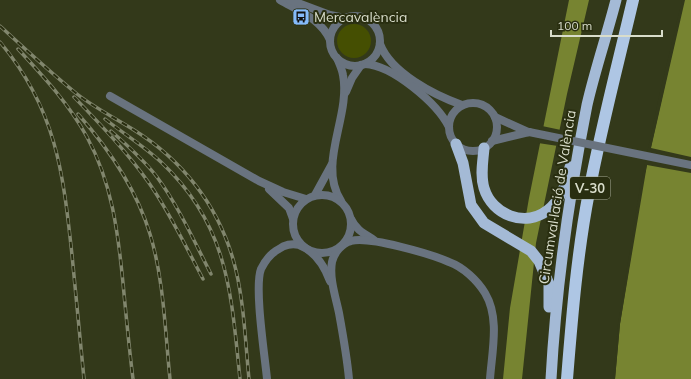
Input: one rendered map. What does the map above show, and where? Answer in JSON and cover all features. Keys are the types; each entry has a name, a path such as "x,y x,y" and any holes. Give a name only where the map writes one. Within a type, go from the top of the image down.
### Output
{"highway":[{"name":"Circumval·lació de València","path":"551,379 558,287 563,248 587,106 616,0"},
{"name":"V-30","path":"567,379 575,288 588,194 602,126 633,0"},
{"path":"488,145 482,177 488,198 494,206 502,212 519,218 536,216 548,210 555,203 564,186 580,118 587,106"},
{"path":"456,144 463,162 471,205 484,223 531,251 545,272 550,298 545,379"}],"street":[{"path":"280,0 320,24 330,41 333,53 337,58 348,65 363,64 383,68 416,91 434,106 444,119 456,144 469,151 529,132"},
{"path":"290,0 330,15 345,18"},
{"path":"330,41 334,27 345,18 356,15 370,20 378,31 380,44 391,63 440,97 462,105"},
{"path":"343,101 352,78 363,64 375,56 380,44"},
{"path":"337,58 343,75 343,101 333,162 334,190 348,210 356,228 377,241"},
{"path":"110,96 259,181 283,192 306,199"},
{"path":"449,128 452,114 462,105 472,103 482,104 490,110 495,117 497,125 496,134 488,145"},
{"path":"495,117 529,132 691,165"},
{"path":"293,218 296,209 306,199 315,195 320,189 333,162"},
{"path":"259,181 282,199 289,208 293,218 295,235 322,263 336,296"},
{"path":"315,195 332,196 342,202"},
{"path":"348,210 351,226 348,237 332,262 349,379"},
{"path":"267,379 259,302 261,270 268,258 282,246 297,244 316,252 326,253 352,240 377,241 449,262 462,269 478,284 485,293 494,314 490,379"}],"shaded area":[{"path":"569,0 589,0 567,94 536,243 522,379 503,379 510,308 529,198"},
{"path":"684,0 691,0 691,379 615,379 620,324 642,187"},
{"path":"351,24 357,24 366,29 370,35 370,47 366,53 357,58 351,58 342,53 337,44 337,38 342,29"}],"pier":[{"path":"682,0 685,0 651,148 691,157 691,173 647,165 620,324 615,379 613,379 618,324 640,187 659,96"},
{"path":"542,126 561,130 558,146 538,143"}],"railway":[{"path":"0,26 77,94 151,142 182,169 196,185 218,220 237,273 242,303 249,379"},
{"path":"0,42 19,67 34,92 54,142 60,168 69,224 84,379"},
{"path":"18,49 47,80 64,102 80,125 96,154 108,190 119,245 133,379"},
{"path":"74,97 122,149 157,194 203,279"},
{"path":"78,114 111,155 137,201 150,234 155,251 161,287 170,379"},
{"path":"105,119 154,156 184,186 201,211 214,236 223,262 229,289 240,379"},
{"path":"111,131 141,159 165,188 211,274"}],"place":[{"name":"Mercavalència","path":"301,17"}]}
